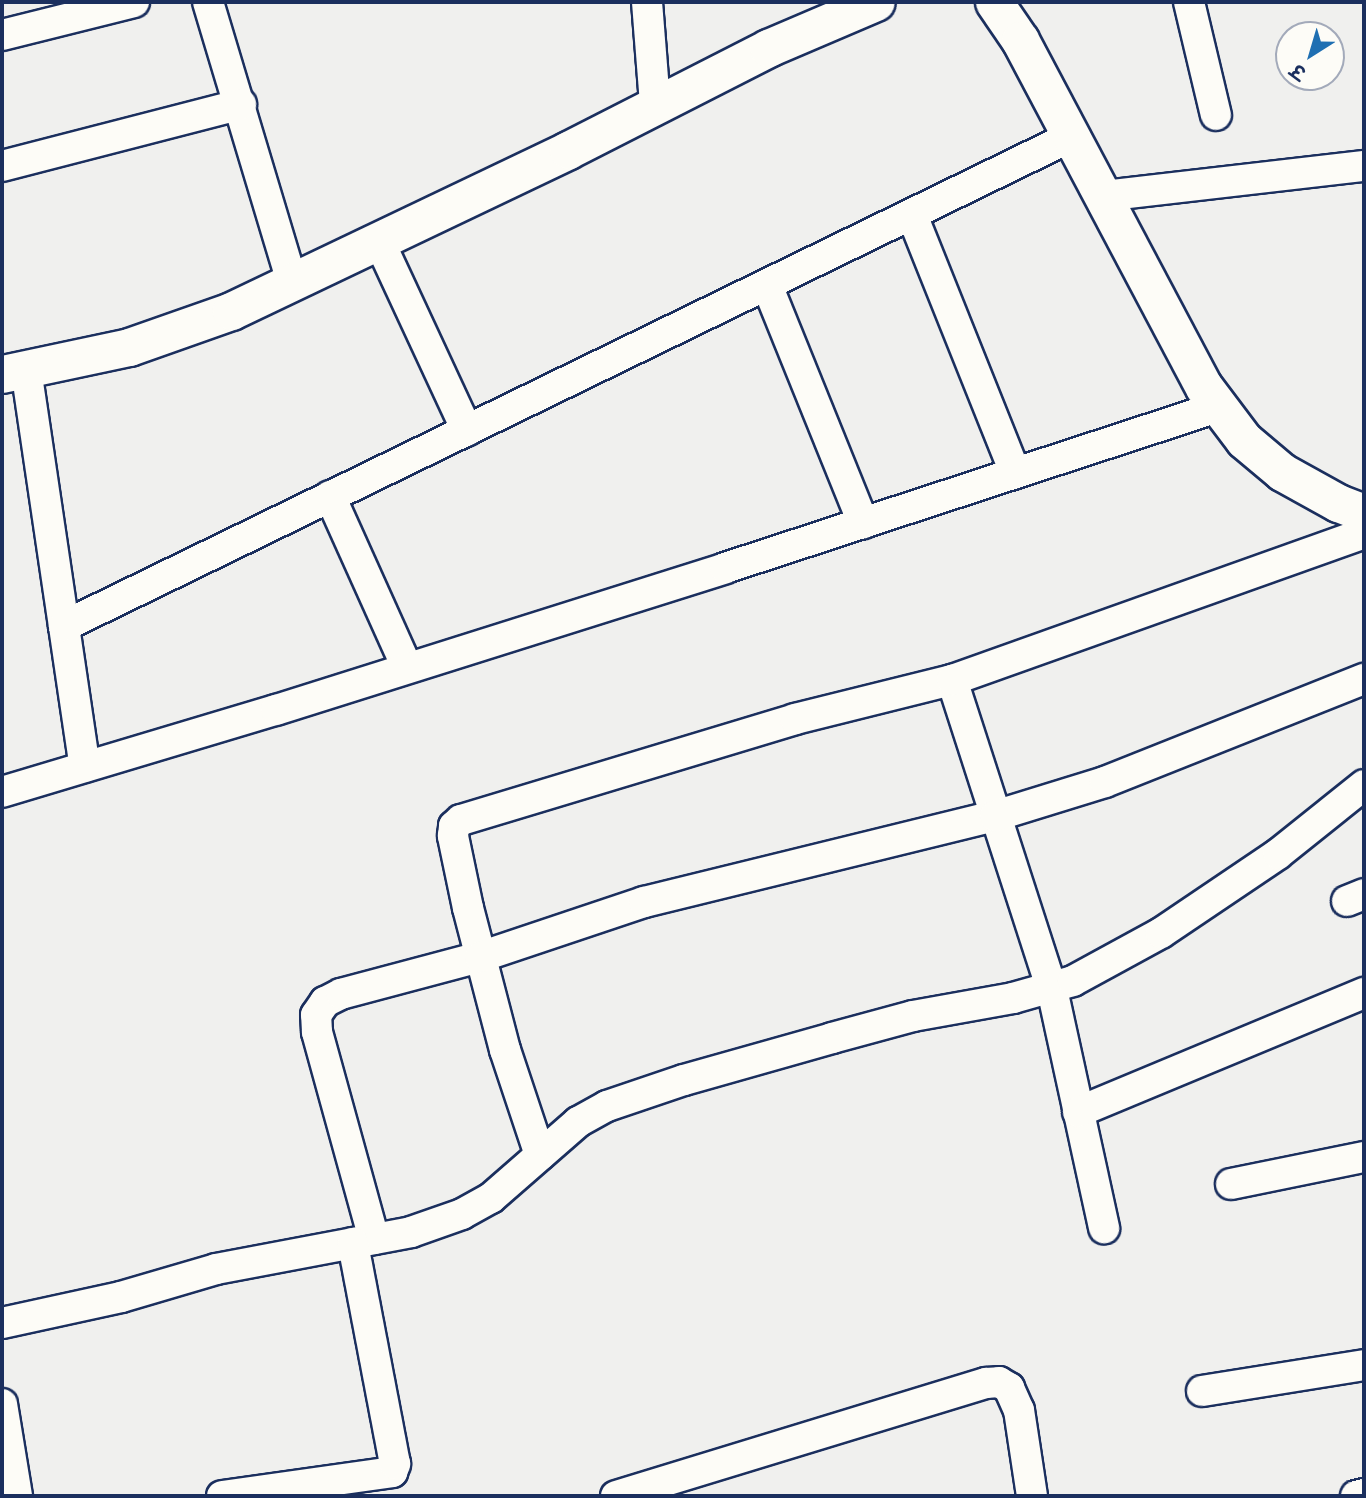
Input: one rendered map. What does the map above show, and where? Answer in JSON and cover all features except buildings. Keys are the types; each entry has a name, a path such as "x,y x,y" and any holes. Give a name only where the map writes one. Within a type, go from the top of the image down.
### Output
{"street":[{"path":"2,35 134,2"},
{"path":"208,2 241,104 292,282"},
{"path":"647,2 655,104"},
{"path":"85,766 64,626 14,371 129,346 230,311 568,150 768,48 876,2"},
{"path":"994,2 1020,40 1204,387 1218,407 1244,440 1283,472 1338,503 1364,513"},
{"path":"1189,2 1216,115"},
{"path":"2,166 241,104"},
{"path":"64,626 1072,136"},
{"path":"1104,196 1364,166"},
{"path":"912,215 1015,473"},
{"path":"379,241 467,430"},
{"path":"767,285 863,523"},
{"path":"2,792 863,523 1218,407"},
{"path":"330,496 407,667"},
{"path":"540,1155 505,1050 480,957 453,836 454,826 461,820 795,719 952,680 1364,533"},
{"path":"222,1496 392,1472 395,1464 363,1241 317,1032 316,1015 325,1002 341,994 480,957 644,902 712,883 995,816 1105,782 1364,678"},
{"path":"952,680 1052,989 1104,1228"},
{"path":"2,1323 121,1297 216,1269 411,1232 461,1214 491,1198 578,1122 607,1107 684,1080 913,1016 1052,989 1110,963 1161,933 1278,854 1364,785"},
{"path":"1078,1112 1364,993"},
{"path":"1231,1184 1364,1157"},
{"path":"1202,1391 1364,1365"},
{"path":"616,1496 659,1490 986,1382 999,1382 1013,1394 1019,1410 1032,1496"},
{"path":"2,1404 17,1496"},
{"path":"1356,1496 1364,1494"}]}
